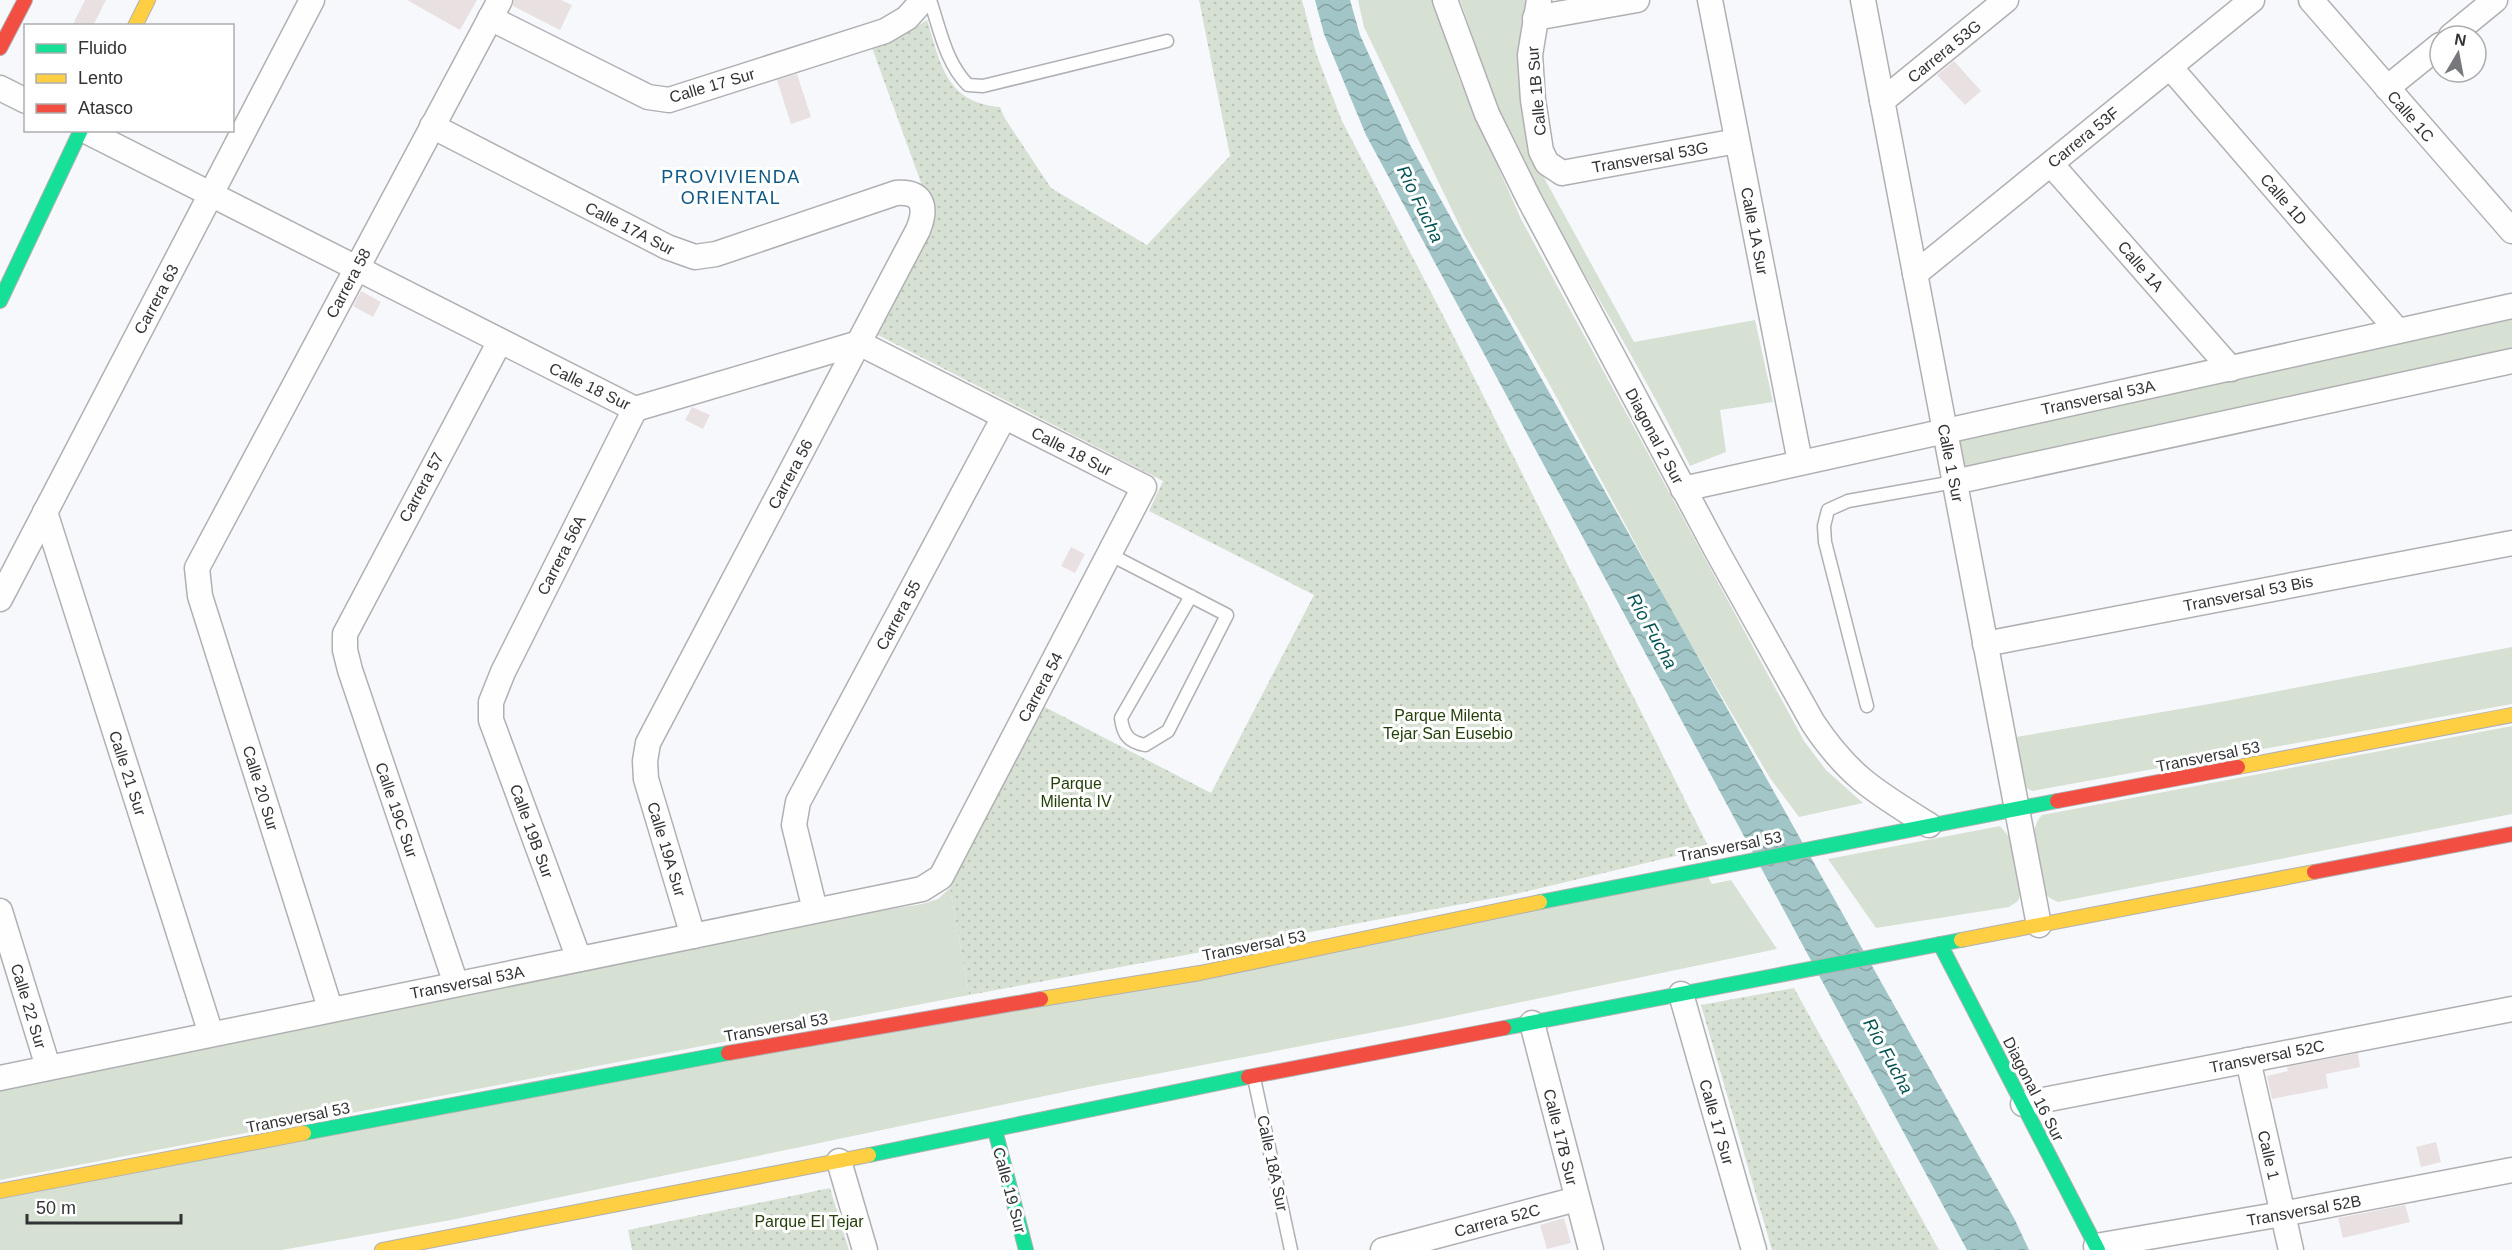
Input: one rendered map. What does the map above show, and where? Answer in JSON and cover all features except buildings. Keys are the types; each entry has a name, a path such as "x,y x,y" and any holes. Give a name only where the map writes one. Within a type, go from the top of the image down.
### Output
{"street":[{"path":"0,48 25,0"},
{"path":"136,24 148,0"},
{"name":"Carrera 63","path":"0,599 312,0"},
{"name":"Diagonal 2 Sur","path":"1445,0 1486,114 1528,199 1683,489 1830,748 1865,785 1929,825"},
{"path":"1537,9 1636,0"},
{"name":"Calle 1A Sur","path":"1710,0 1800,462"},
{"name":"Calle 1 Sur","path":"1863,0 2039,925"},
{"name":"Carrera 53G","path":"1882,101 2006,0"},
{"name":"Carrera 53F","path":"1915,274 2252,0"},
{"name":"Calle 1C","path":"2311,0 2512,231"},
{"path":"2466,24 2495,0"},
{"name":"Calle 17 Sur","path":"495,9 648,98 669,100 885,31 915,9"},
{"name":"Carrera 58","path":"197,568 495,9"},
{"name":"Calle 1B Sur","path":"1537,9 1530,55 1541,151 1547,164 1562,173"},
{"path":"2387,88 2428,55"},
{"name":"Calle 1D","path":"2170,67 2398,332"},
{"path":"0,88 24,100"},
{"name":"Calle 17A Sur","path":"432,126 667,247 695,257 716,254 896,193 908,192"},
{"path":"0,301 82,132"},
{"name":"Calle 18 Sur","path":"87,132 635,409 859,343 1144,487"},
{"name":"Transversal 53G","path":"1562,173 1737,141"},
{"name":"Calle 1A","path":"2051,164 2231,369"},
{"name":"Carrera 56","path":"645,761 648,743 859,343 923,216 923,206 916,196 908,192"},
{"name":"Transversal 53A","path":"1683,489 1945,429 2231,369 2512,306"},
{"name":"Carrera 57","path":"345,634 500,341"},
{"path":"1954,482 2512,362"},
{"name":"Carrera 56A","path":"491,702 499,680 635,409"},
{"name":"Carrera 55","path":"815,910 794,825 798,802 1004,417"},
{"name":"Carrera 54","path":"933,884 940,877 1144,487"},
{"name":"Calle 21 Sur","path":"45,512 211,1034"},
{"name":"Transversal 53 Bis","path":"1985,644 2512,543"},
{"name":"Calle 20 Sur","path":"197,568 200,596 330,1008"},
{"name":"Calle 19C Sur","path":"345,634 345,650 350,670 456,984"},
{"name":"Calle 19B Sur","path":"491,702 491,720 579,959"},
{"name":"Transversal 53","path":"0,1191 789,1041 1200,973 1716,865 2512,715"},
{"name":"Calle 19A Sur","path":"645,761 646,779 693,936"},
{"path":"382,1250 995,1130 1254,1076 2512,834"},
{"name":"Transversal 53A","path":"0,1078 330,1008 922,889 933,884"},
{"name":"Calle 22 Sur","path":"0,911 48,1067"},
{"name":"Diagonal 16 Sur","path":"1940,944 2097,1248"},
{"name":"Calle 17 Sur","path":"1681,994 1754,1250"},
{"name":"Transversal 52C","path":"2023,1104 2512,1009"},
{"name":"Calle 17B Sur","path":"1532,1023 1591,1250"},
{"name":"Calle 1","path":"2248,1060 2292,1250"},
{"name":"Calle 19 Sur","path":"995,1130 1026,1250"},
{"path":"839,1161 865,1250"},
{"name":"Transversal 52B","path":"2097,1248 2512,1170"},
{"name":"Carrera 52C","path":"1383,1250 1421,1245 1577,1199"}],"lane":[{"path":"930,0 949,59 957,74 968,85 983,86 1167,41"},
{"path":"1867,706 1825,542 1824,526 1828,510 1848,501 1954,482"},
{"path":"1109,554 1191,596 1227,615 1168,731 1145,745 1134,743 1122,732 1121,718 1191,596"},
{"name":"Calle 18A Sur","path":"1254,1076 1291,1250"}],"green space":[{"name":"Parque Milenta Tejar San Eusebio","path":"1199,0 1302,0 1316,53 1342,121 1448,325 1709,848 1511,895 969,995 950,888 1043,706 1211,793 1314,595 1149,511 1163,481 878,335 921,250 928,202 871,45 907,33 927,20 948,78 968,98 982,104 1000,107 1004,117 1051,188 1147,245 1230,156"},
{"path":"1358,0 1432,0 1460,81 1521,219 1804,741 1826,770 1863,803 1799,817 1770,778 1679,624 1547,380 1464,235 1364,27"},
{"path":"1460,0 1527,0 1518,72 1524,101 1525,135 1536,163 1634,342 1755,320 1773,402 1720,410 1726,452 1690,466 1513,141 1491,89"},
{"path":"2512,317 2512,351 1965,470 1959,436"},
{"path":"2512,647 2512,704 2032,791 2023,786 2010,738 2215,703"},
{"path":"2512,726 2512,814 2058,902 2046,895 2037,878 2032,843 2037,822 2042,815"},
{"path":"2000,826 2011,839 2021,893 2018,901 2009,907 1876,928 1828,859"},
{"path":"1707,875 1712,884 1731,880 1777,949 1411,1025 1088,1087 451,1220 282,1250 0,1250 0,1198"},
{"path":"950,888 969,995 0,1180 0,1089 703,940 922,904 938,899"},
{"path":"1794,988 1939,1250 1772,1250 1701,1005"},
{"name":"Parque El Tejar","path":"830,1188 849,1250 632,1250 628,1230"}],"water":[{"name":"Río Fucha","path":"1315,0 1350,0 1360,35 1410,145 2015,1220 2029,1250 1967,1250 1366,135 1324,34"}],"traffic: fast":[{"path":"0,301 80,132"},
{"path":"1540,902 2057,801"},
{"path":"1504,1028 1961,940"},
{"path":"1940,944 2098,1250"},
{"path":"304,1133 728,1053"},
{"path":"869,1155 1248,1077"},
{"path":"995,1130 1026,1250"}],"traffic: slow":[{"path":"136,24 148,0"},
{"path":"2238,767 2512,715"},
{"path":"1961,940 2314,872"},
{"path":"1041,999 1200,973 1540,902"},
{"path":"0,1191 304,1133"},
{"path":"382,1250 869,1155"}],"traffic: jam":[{"path":"0,48 25,0"},
{"path":"2057,801 2238,767"},
{"path":"2314,872 2512,834"},
{"path":"728,1053 1041,999"},
{"path":"1248,1077 1504,1028"}],"district":[{"name":"PROVIVIENDA ORIENTAL","path":"731,187"}],"park label":[{"name":"Parque Milenta IV","path":"1076,792"}]}
